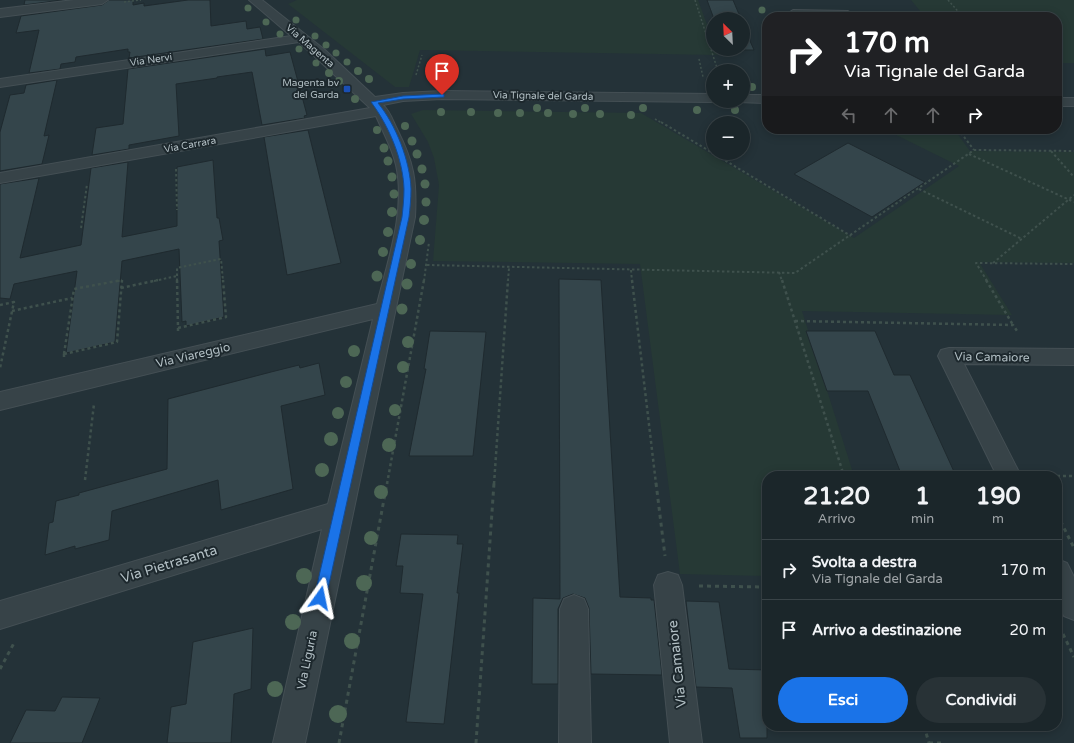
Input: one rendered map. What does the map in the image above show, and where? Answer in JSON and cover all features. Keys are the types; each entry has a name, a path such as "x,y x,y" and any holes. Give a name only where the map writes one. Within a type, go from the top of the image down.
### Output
{"street":[{"path":"0,13 102,0"},
{"name":"Via Magenta","path":"255,0 302,38 377,107"},
{"path":"786,0 792,12"},
{"name":"Via Nervi","path":"0,82 302,38"},
{"name":"Via Tignale del Garda","path":"377,107 403,97 442,95 706,98"},
{"path":"750,99 762,99"},
{"path":"1062,102 1074,102"},
{"name":"Via Carrara","path":"0,178 377,107"},
{"name":"Via Liguria","path":"289,743 338,512 406,217 408,188 404,164 397,144 377,107"},
{"name":"Via Viareggio","path":"0,401 386,309"},
{"name":"Via Camaiore","path":"1006,471 949,356 1074,357"},
{"name":"Via Pietrasanta","path":"7,624 338,512"},
{"name":"Via Camaiore","path":"668,585 686,743"},
{"path":"1062,594 1067,616"},
{"path":"574,609 575,743"}],"path":[{"path":"694,0 716,64"},
{"path":"948,0 959,12"},
{"path":"651,117 851,236"},
{"path":"962,134 974,150"},
{"path":"427,265 509,268 795,273 851,236 974,150 1074,151"},
{"path":"1051,151 1074,177"},
{"path":"969,153 1074,202"},
{"path":"176,167 177,210"},
{"path":"81,228 87,183"},
{"path":"918,188 1022,239"},
{"path":"993,264 1074,195"},
{"path":"338,743 427,265 429,242"},
{"path":"178,328 226,317 221,258 177,268 178,340"},
{"path":"1020,338 976,263 1074,264"},
{"path":"476,743 509,268"},
{"path":"631,270 668,585 762,587"},
{"path":"779,272 842,471"},
{"path":"121,288 177,276"},
{"path":"63,367 64,354 74,289 122,280 117,342 64,354"},
{"path":"12,311 72,298"},
{"path":"0,305 14,302 0,368"},
{"path":"795,321 1013,325"},
{"path":"85,480 94,401"},
{"path":"1062,476 1074,476"},
{"path":"1062,524 1074,548"},
{"path":"1067,616 1074,657"},
{"path":"0,669 12,646 7,624"},
{"path":"925,731 929,743 942,743"}],"green space":[{"path":"297,0 698,0 706,22 706,55 420,50 409,87 395,87 288,4"},
{"path":"911,0 1074,0 1074,63 1062,63 1062,12 921,12"},
{"path":"423,110 641,113 706,151 706,160 721,160 854,238 959,166 894,134 958,134 970,151 1074,152 1074,263 979,262 1012,315 802,311 852,471 762,471 762,576 680,574 640,264 433,261 439,185 434,158 428,142 411,114"}],"building":[{"path":"25,0 62,0 24,5"},
{"path":"109,0 133,0 133,5 144,3 144,6 188,0 210,0 211,26 246,21 247,29 260,27 263,39 129,58 130,52 128,52 128,49 76,57 75,62 61,64 60,69 29,73 39,30 16,33 21,16 102,5"},
{"path":"707,0 733,0 738,12 711,12"},
{"path":"750,41 754,50 750,50"},
{"path":"265,49 266,56 290,52 307,115 304,116 305,118 262,125 252,72 176,84 179,136 129,145 129,149 92,155 96,128 123,124 128,69"},
{"path":"57,80 44,136 49,135 42,164 0,171 0,132 10,95 24,93 26,85"},
{"path":"308,130 341,263 287,275 264,137"},
{"path":"848,143 925,182 872,217 794,174"},
{"path":"213,160 217,218 219,218 223,240 219,241 224,317 186,326 186,321 182,322 179,249 122,261 115,342 66,353 77,271 14,284 10,299 0,298 0,184 39,178 20,258 81,245 91,168 128,162 122,237 177,226 177,167"},
{"path":"559,279 601,280 620,597 651,598 651,600 654,600 662,675 591,674 589,608 585,598 573,594 563,598 558,609 558,684 532,684 533,598 560,599"},
{"path":"430,331 486,332 473,456 409,456 426,369 424,369"},
{"path":"806,331 875,331 894,375 910,375 954,471 900,471 868,391 827,391"},
{"path":"319,363 325,395 281,406 293,489 221,510 218,480 112,511 109,540 75,549 75,546 45,555 49,523 53,522 56,501 79,495 79,493 167,469 168,399 299,365 300,368"},
{"path":"401,534 458,535 457,544 463,544 444,724 406,722 423,594 400,593 403,566 396,566"},
{"path":"686,601 719,602 729,669 762,670 762,731 767,731 767,738 740,738 732,688 696,687"},
{"path":"253,628 251,689 234,694 231,743 167,743 171,707 186,704 193,642"},
{"path":"62,697 100,698 82,743 10,743 26,710 55,711"}],"place":[{"name":"Magenta bv del Garda","path":"347,89"}],"route":[{"path":"320,598 338,512 396,266 406,217 408,188 404,164 397,144 381,111 374,102 403,97 442,95"}]}
